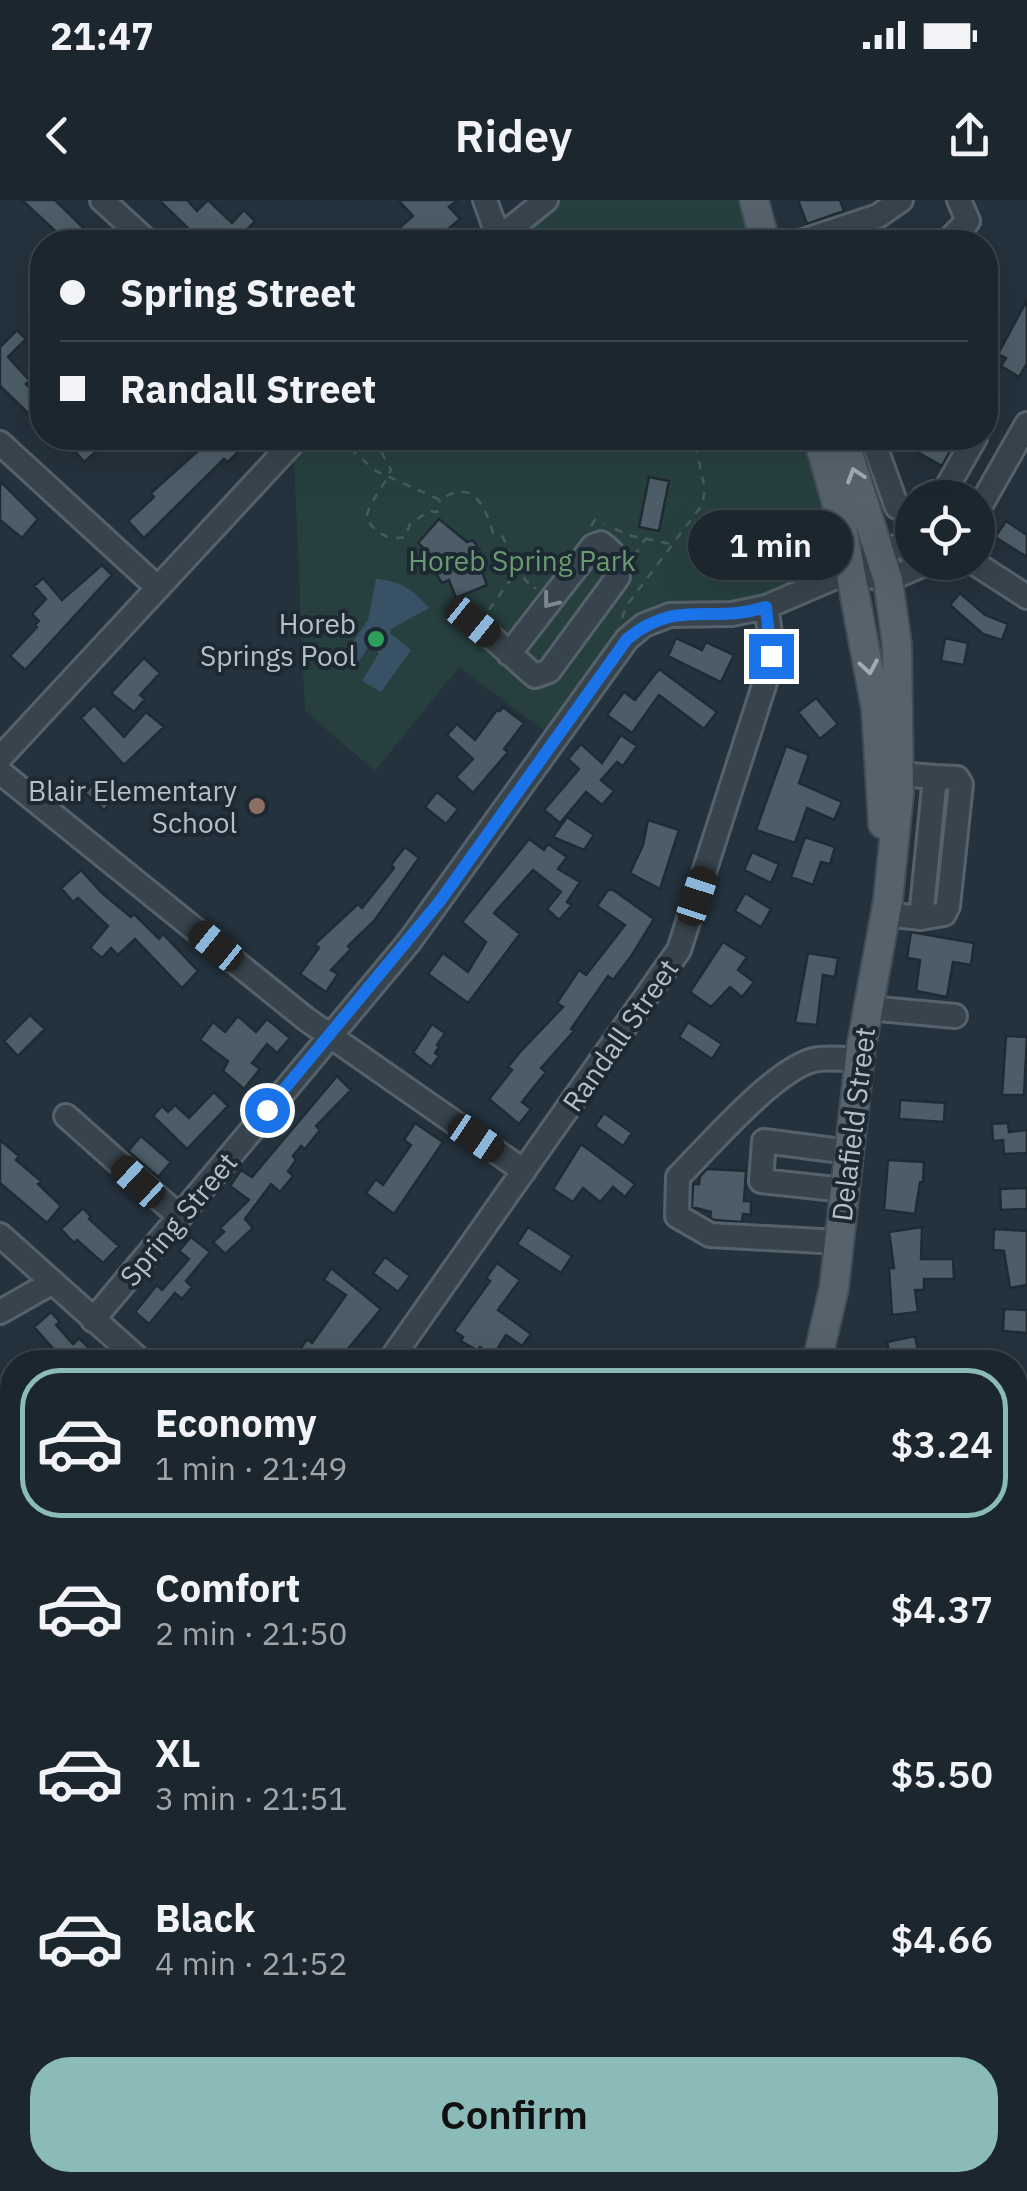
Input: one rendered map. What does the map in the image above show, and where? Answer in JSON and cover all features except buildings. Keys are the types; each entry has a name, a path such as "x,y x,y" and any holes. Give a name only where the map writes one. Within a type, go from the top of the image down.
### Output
{"main road":[{"path":"754,200 762,230"},
{"name":"Delafield Street","path":"821,450 839,511 876,709 890,886"},
{"name":"Delafield Street","path":"820,1350 839,1242 859,1060 890,886 898,774 897,645 888,580 847,450"}],"street":[{"path":"102,200 135,230"},
{"path":"485,200 493,230"},
{"path":"508,230 546,200"},
{"path":"836,230 878,216 901,200"},
{"path":"959,200 968,221 959,230"},
{"path":"983,480 1010,451 1027,424"},
{"path":"0,443 158,588"},
{"path":"998,443 1010,451"},
{"path":"0,758 285,450"},
{"path":"878,450 895,484"},
{"path":"968,480 973,450"},
{"path":"869,518 895,508"},
{"path":"484,620 509,654 534,676 549,671 618,577 618,560 601,542 593,546 509,654"},
{"path":"850,571 879,551 895,547"},
{"path":"850,571 888,580 895,577"},
{"name":"Spring Street","path":"93,1320 440,901 612,656 644,626 670,615 732,614 766,607 850,571"},
{"path":"995,576 1027,597"},
{"name":"Randall Street","path":"398,1350 678,950 768,673 772,646 766,607"},
{"path":"549,671 584,696"},
{"path":"0,772 330,1036 524,1172"},
{"path":"886,914 921,918 944,914 961,784 957,778 898,774"},
{"path":"868,1008 955,1016"},
{"path":"839,1242 710,1235 677,1216 678,1177 797,1066 815,1060 859,1060"},
{"path":"765,1092 761,1181 845,1190"},
{"path":"66,1116 180,1217"},
{"path":"764,1142 849,1152"},
{"path":"0,1235 128,1350"},
{"path":"0,1312 51,1283"}],"path":[{"path":"353,450 388,478 416,486 440,500"},
{"path":"380,450 390,470 372,497 366,518 374,531 393,540 405,537 410,524 419,516 436,512 440,500 465,490 476,496 493,532 503,538 517,571 534,589 550,580"},
{"path":"620,623 627,605 702,505 705,490 697,450"},
{"path":"584,535 595,520 632,536 671,544"},
{"path":"484,620 490,604 517,571"}],"green space":[{"path":"562,200 744,200 752,230 524,230"},
{"name":"Horeb Spring Park","path":"301,450 811,450 841,561 755,600 672,603 626,625 546,732 459,667 375,771 305,711 294,457"}],"water":[{"name":"Horeb Springs Pool","path":"376,579 406,587 429,608 391,629 390,633 411,650 381,692 362,681 379,653 369,646 356,666 342,657 368,620"}],"place":[{"name":"Horeb Springs Pool","path":"376,639"},
{"name":"Blair Elementary School","path":"257,806"}],"route":[{"path":"267,1110 440,901 627,639 644,626 670,615 732,614 766,607 771,656"}]}
